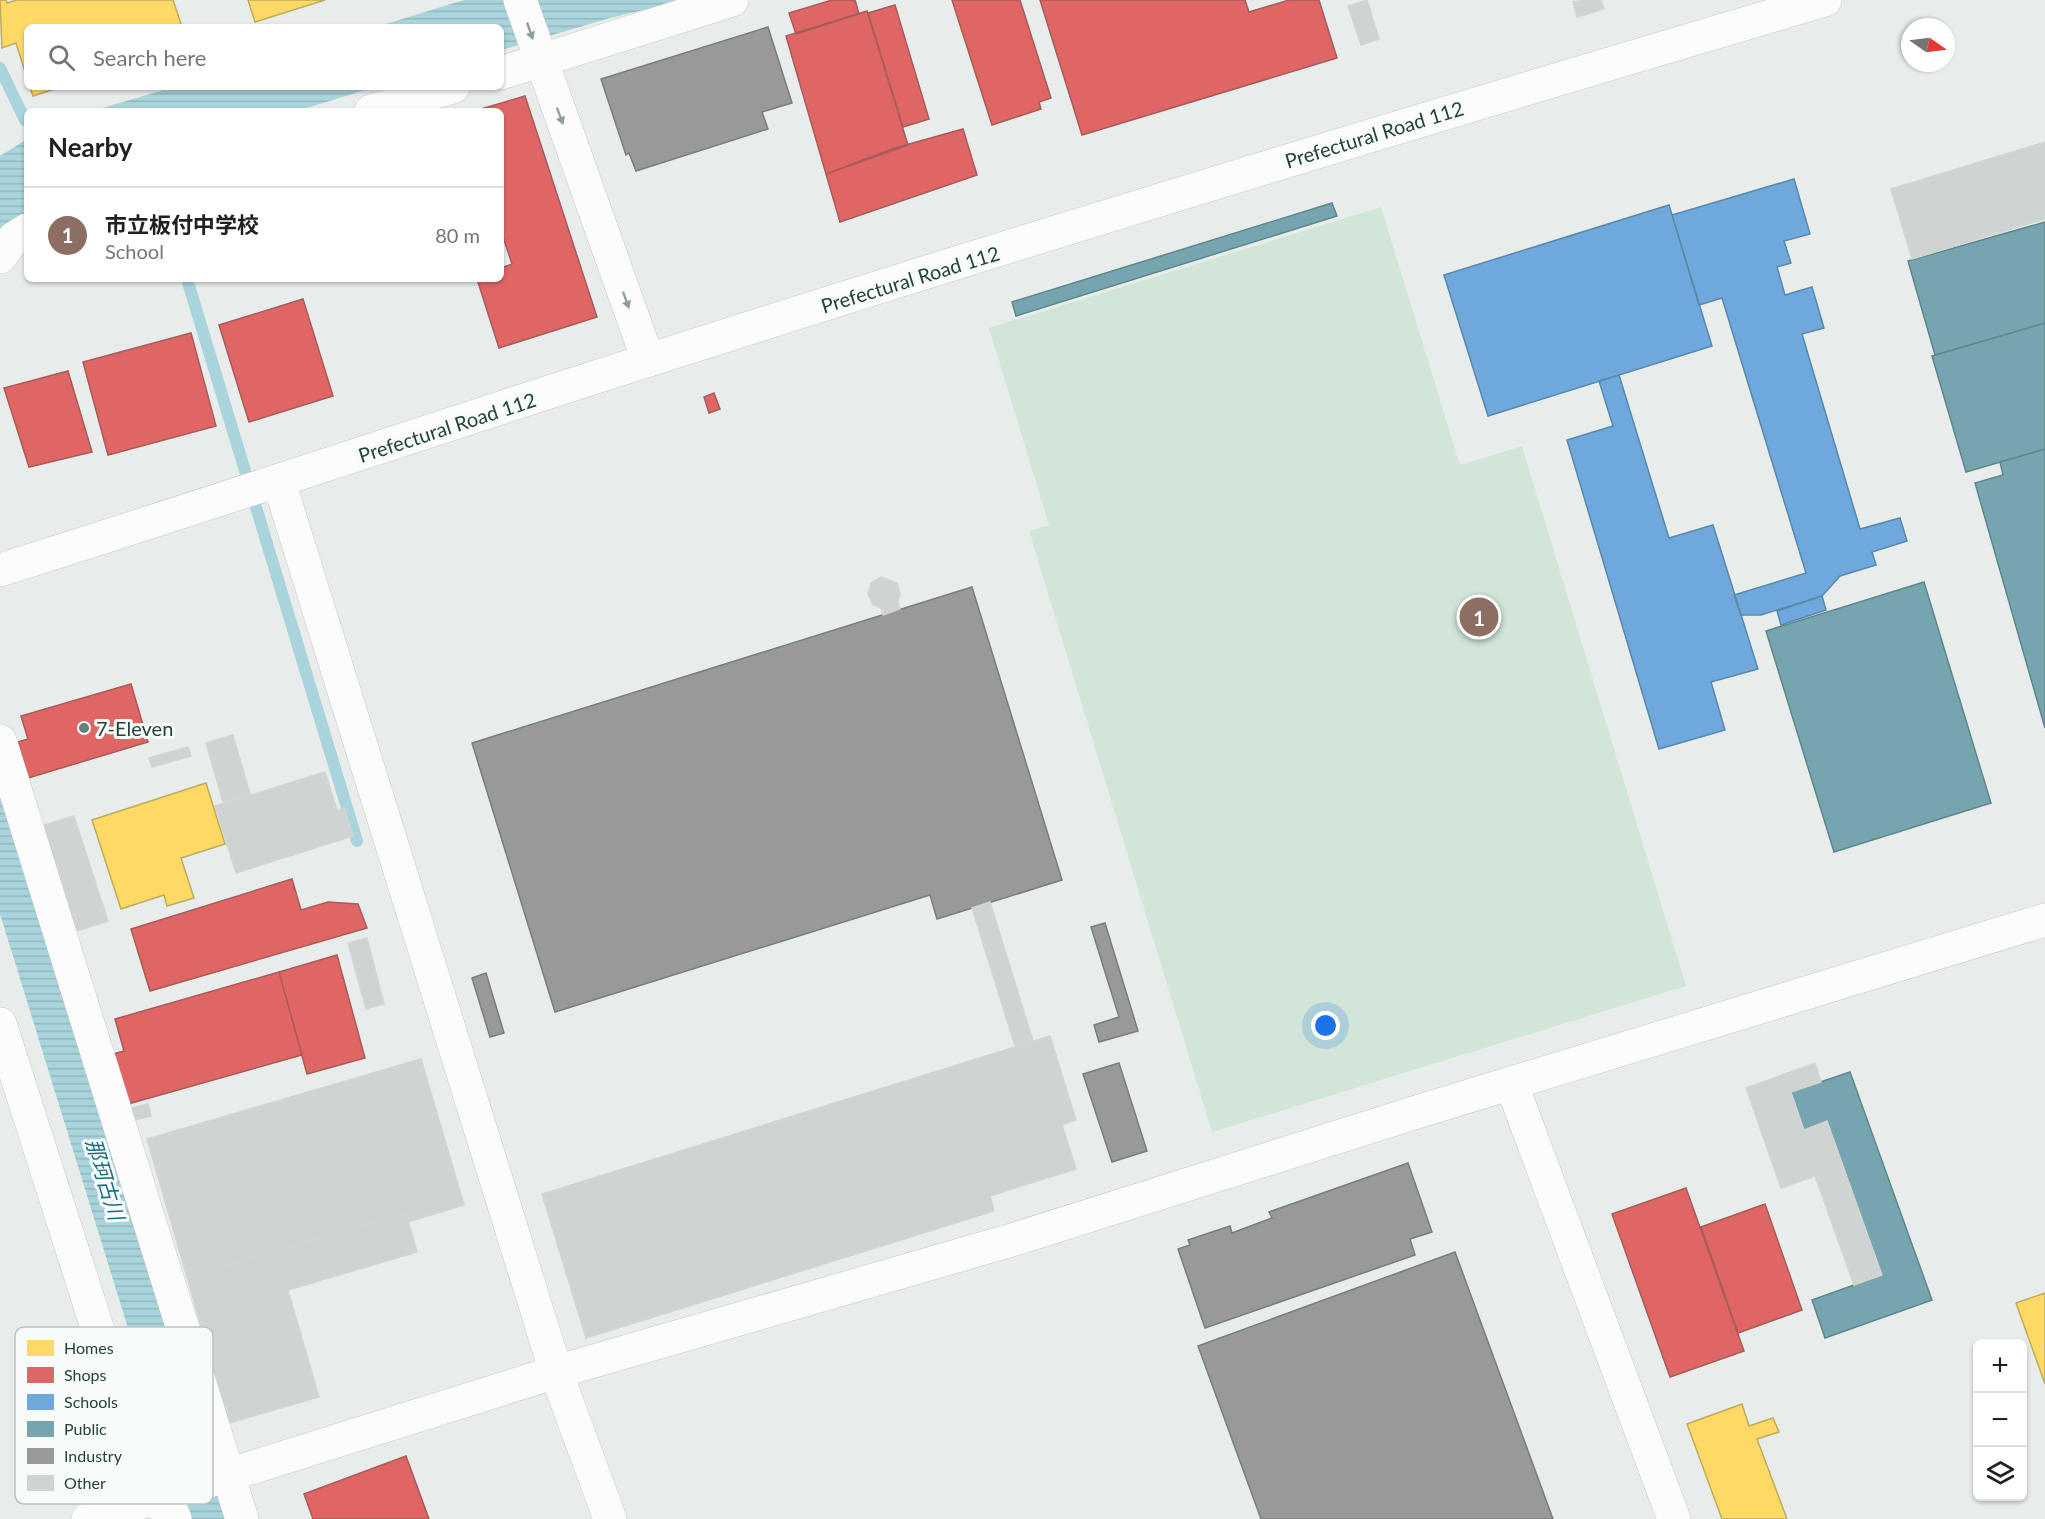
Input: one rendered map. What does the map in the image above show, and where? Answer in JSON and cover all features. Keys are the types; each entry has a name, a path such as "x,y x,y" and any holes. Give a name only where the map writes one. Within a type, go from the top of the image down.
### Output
{"street":[{"path":"520,0 648,360"},
{"path":"504,72 732,0"},
{"name":"Prefectural Road 112","path":"0,570 279,482 648,360 1446,112 1825,0"},
{"path":"381,108 443,90"},
{"path":"0,257 14,238 24,232"},
{"path":"279,482 556,1372 610,1519"},
{"path":"0,741 183,1327"},
{"path":"213,1484 229,1476 556,1372 1003,1242 1511,1083 2045,920"},
{"path":"0,1024 102,1327"},
{"path":"1511,1083 1674,1519"},
{"path":"213,1425 242,1519"},
{"path":"88,1519 164,1509"}],"green space":[{"path":"1381,207 1460,465 1522,446 1686,986 1212,1132 1029,531 1049,525 989,328"}],"water":[{"path":"464,0 685,0 610,18 504,49 504,24 386,24"},
{"path":"164,90 365,90 307,108 102,108"},
{"path":"24,141 24,217 0,243 0,156"},
{"name":"那珂古川","path":"0,768 176,1327 128,1327 0,914"},
{"path":"213,1446 236,1519 187,1519 182,1504 213,1504"}],"building: Homes":[{"path":"0,0 6,0 7,3 17,0 173,0 181,24 24,24 24,68 16,43 2,48"},
{"path":"248,0 325,0 255,22"},
{"path":"31,90 52,90 33,96"},
{"path":"206,783 225,844 181,858 194,898 167,906 164,895 121,909 92,820"},
{"path":"2045,1293 2045,1384 2016,1303"},
{"path":"1742,1404 1749,1426 1773,1418 1779,1432 1757,1439 1787,1519 1722,1519 1687,1424"}],"building: Shops":[{"path":"832,0 855,0 859,14 796,34 789,13"},
{"path":"952,0 1020,0 1051,98 1039,102 1041,109 992,125"},
{"path":"1040,0 1245,0 1249,12 1289,0 1319,0 1337,58 1082,135"},
{"path":"895,5 929,119 903,127 868,13"},
{"path":"867,11 908,145 826,174 786,36"},
{"path":"525,96 597,317 499,348 478,282 504,282 504,267 512,264 504,240 504,108 484,108"},
{"path":"963,129 977,175 840,222 826,174 895,148"},
{"path":"303,299 333,396 249,422 219,325"},
{"path":"191,333 216,426 108,455 83,362"},
{"path":"68,371 92,452 29,467 4,388"},
{"path":"714,393 720,409 709,413 704,397"},
{"name":"7-Eleven","path":"131,684 148,742 28,778 18,742 28,739 21,716"},
{"path":"292,879 301,910 328,902 358,904 367,928 150,991 131,929"},
{"path":"337,955 365,1058 307,1074 279,972"},
{"path":"279,972 302,1055 128,1104 113,1054 124,1051 115,1019"},
{"path":"1686,1188 1744,1351 1670,1377 1612,1214"},
{"path":"1765,1204 1802,1310 1738,1333 1701,1227"},
{"path":"406,1456 429,1519 313,1519 304,1494"}],"building: Schools":[{"path":"1794,179 1810,234 1784,241 1791,263 1777,267 1785,295 1812,287 1824,328 1802,334 1860,529 1900,518 1907,541 1872,552 1876,565 1840,576 1822,596 1761,615 1741,615 1734,595 1806,573 1722,298 1699,305 1672,215"},
{"path":"1669,205 1712,346 1488,416 1444,275"},
{"path":"1619,375 1669,538 1713,525 1758,669 1711,682 1725,730 1659,749 1567,440 1613,426 1599,381"},
{"path":"1822,596 1826,610 1781,625 1777,611"}],"building: Public":[{"path":"1332,203 1337,216 1016,316 1012,302"},
{"path":"2045,222 2045,323 1935,355 1908,261"},
{"path":"2045,323 2045,449 1966,472 1932,356"},
{"path":"2045,449 2045,728 1975,483 2003,475 2000,462"},
{"path":"1924,582 1991,803 1834,852 1766,631"},
{"path":"1850,1072 1932,1300 1825,1338 1812,1300 1882,1275 1827,1121 1804,1130 1791,1092"}],"building: Industry":[{"path":"768,27 792,103 762,112 768,129 636,171 629,153 626,155 601,79"},
{"path":"972,587 1062,880 937,919 930,895 555,1012 472,743"},
{"path":"1105,923 1138,1031 1099,1042 1094,1025 1119,1017 1091,927"},
{"path":"486,973 504,1033 490,1037 472,978"},
{"path":"1119,1063 1147,1151 1112,1162 1083,1074"},
{"path":"1408,1163 1432,1232 1410,1239 1415,1255 1205,1328 1178,1249 1190,1245 1188,1240 1230,1226 1232,1233 1272,1218 1269,1212"},
{"path":"1455,1252 1553,1519 1261,1519 1198,1346"}],"building: Other":[{"path":"1367,0 1379,39 1361,45 1348,6"},
{"path":"1601,0 1604,9 1577,17 1573,2"},
{"path":"2045,142 2045,219 1912,259 1891,189"},
{"path":"881,577 897,583 900,594 898,601 900,609 883,615 881,608 873,605 868,594 871,583"},
{"path":"233,735 250,794 223,802 206,743"},
{"path":"188,747 191,756 152,767 149,758"},
{"path":"325,772 337,810 344,808 353,836 236,873 215,806"},
{"path":"74,816 108,921 76,931 41,826"},
{"path":"990,902 1033,1041 1015,1046 972,908"},
{"path":"367,938 384,1004 366,1009 348,943"},
{"path":"1050,1036 1076,1120 1062,1125 1076,1169 990,1196 994,1211 586,1338 542,1194"},
{"path":"421,1059 464,1205 408,1222 406,1213 187,1277 147,1139"},
{"path":"1815,1063 1821,1082 1791,1092 1804,1130 1827,1121 1882,1275 1854,1285 1815,1176 1781,1188 1746,1088"},
{"path":"148,1104 151,1116 135,1120 132,1108"},
{"path":"406,1213 417,1252 288,1290 319,1397 229,1423 213,1367 213,1327 201,1327 187,1277"}],"waterway":[{"path":"0,68 24,118"},
{"path":"188,282 357,841"}],"place":[{"name":"市立板付中学校","path":"1479,617"},
{"name":"7-Eleven","path":"84,728"}]}
